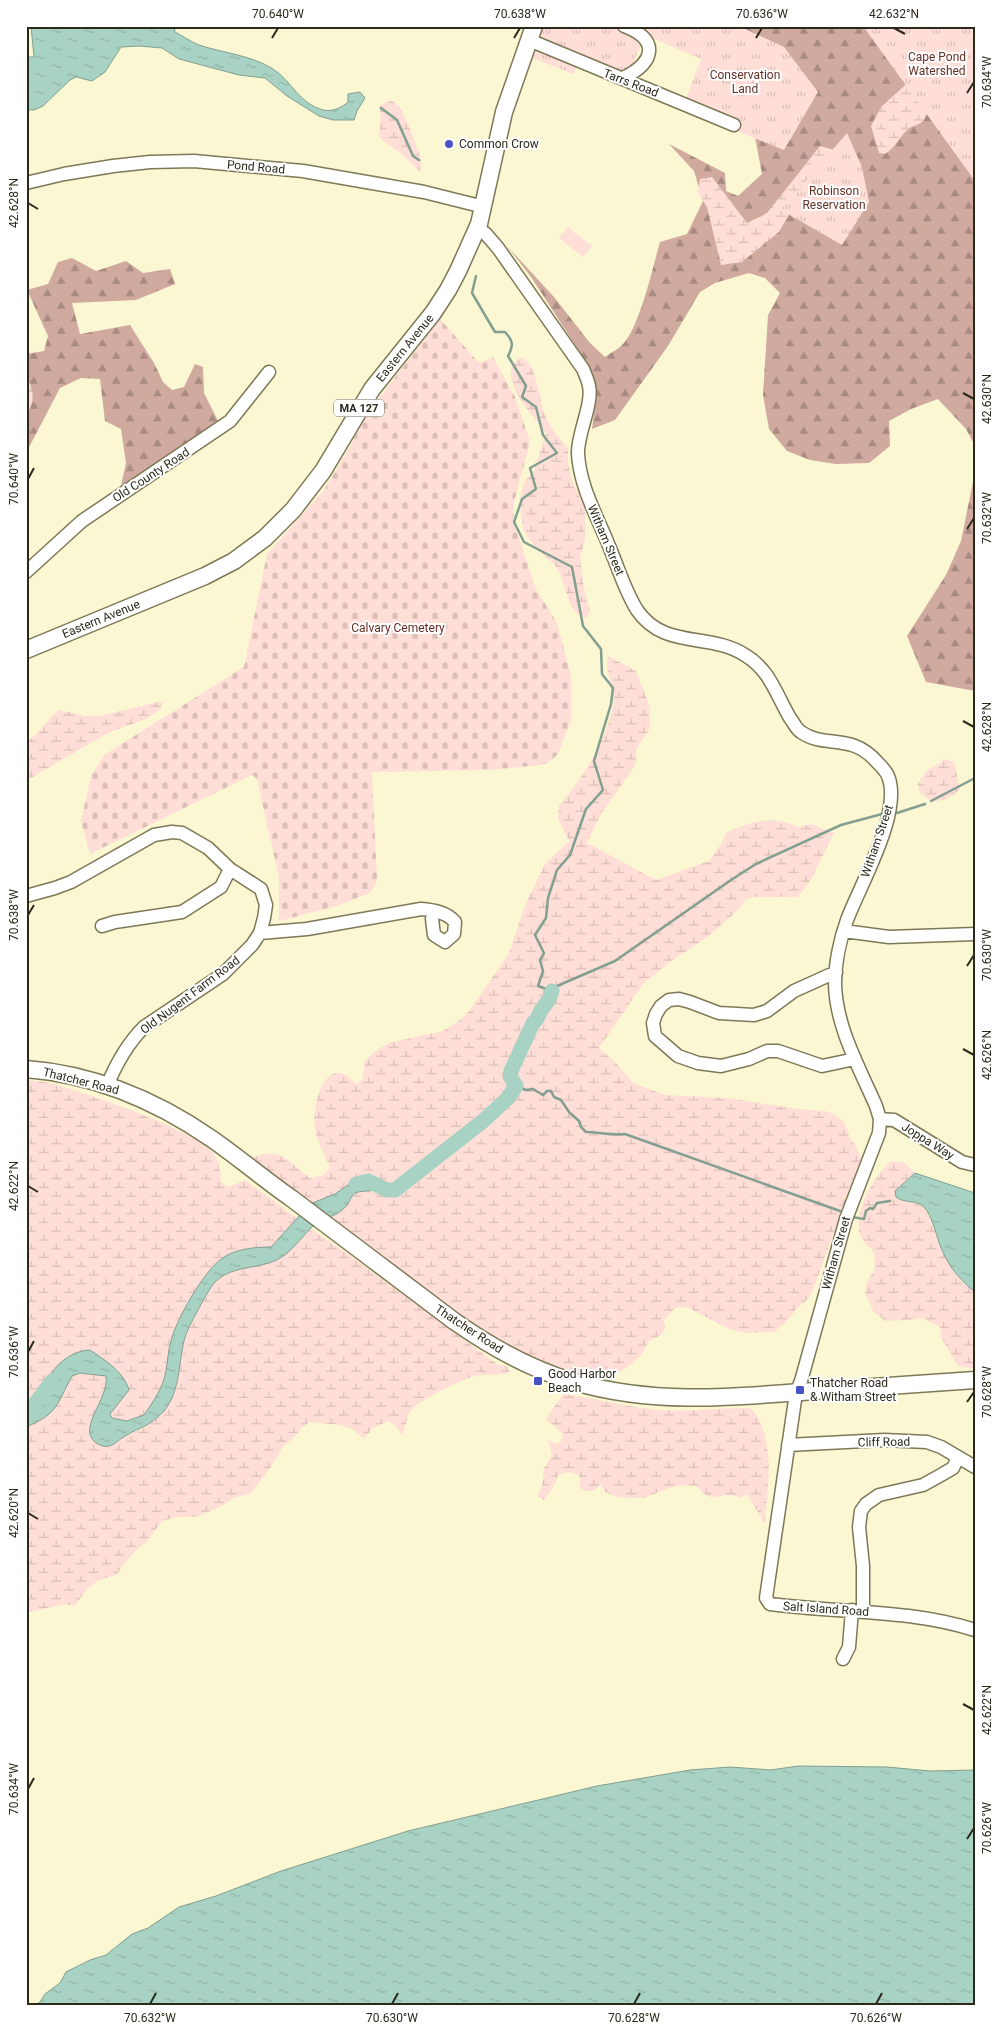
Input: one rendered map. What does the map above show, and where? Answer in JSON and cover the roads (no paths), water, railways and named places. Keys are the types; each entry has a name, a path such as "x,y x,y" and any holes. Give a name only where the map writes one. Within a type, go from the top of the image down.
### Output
{"main road":[{"name":"Eastern Avenue","path":"26,650 205,576 234,561 265,538 309,491 372,389 433,313 458,271 477,229 484,207 504,112 531,33"},
{"name":"Thatcher Road","path":"26,1069 58,1074 107,1086 141,1099 182,1120 212,1139 473,1334 499,1350 554,1375 604,1390 672,1398 724,1398 975,1380"}],"street":[{"path":"623,78 642,68 649,52 649,44 642,36 624,26"},
{"name":"Tarrs Road","path":"531,33 609,74 623,78 734,125"},
{"name":"Pond Road","path":"26,183 64,174 150,162 194,161 304,171 424,192 484,207"},
{"name":"Witham Street","path":"477,229 485,233 498,248 544,310 583,369 590,388 578,453 582,481 596,518 637,610 654,626 676,638 704,641 735,649 746,655 766,672 798,731 808,736 861,748 871,755 888,774 892,790 891,807 878,847 844,931 836,972 836,1002 841,1025 876,1106 880,1119 880,1133 846,1219 801,1381 796,1392"},
{"name":"Old County Road","path":"26,572 82,521 230,421 269,372"},
{"name":"Old Nugent Farm Road","path":"26,896 71,882 154,835 164,833 182,834 208,848 230,869 261,888 266,905 260,933 248,950 223,974 144,1027 135,1036 118,1063 107,1086"},
{"path":"102,926 116,922 182,912 220,887 230,869"},
{"path":"260,933 307,929 413,909 434,911"},
{"path":"844,931 889,936 975,934"},
{"path":"836,972 794,991 767,1011 754,1015 719,1013 679,999 669,1000 661,1006 656,1014 653,1023 655,1036 678,1056 698,1063 721,1066 749,1059 767,1051 778,1051 822,1066 855,1059"},
{"name":"Joppa Way","path":"880,1119 894,1120 962,1162 975,1165"},
{"name":"Salt Island Road","path":"796,1392 766,1598 770,1604 810,1609 858,1611 932,1620 975,1630"},
{"name":"Cliff Road","path":"788,1445 909,1440 927,1442 941,1447 975,1467"},
{"path":"843,1659 849,1647 858,1611 863,1566 859,1527 861,1511 866,1504 880,1495 923,1485 941,1476 953,1468 958,1457"}],"water":[{"path":"31,26 174,26 175,32 196,44 256,60 273,69 302,98 315,107 323,110 336,109 348,102 348,94 360,92 365,98 354,120 333,120 319,116 287,96 265,78 239,75 179,59 162,48 139,46 121,47 105,72 92,81 76,77 70,80 43,106 34,110 26,110 26,57 34,57"},
{"path":"915,1173 975,1193 975,1292 960,1278 948,1262 924,1207 896,1197 895,1191"},
{"path":"360,1177 370,1178 375,1182 370,1191 354,1194 342,1210 315,1224 286,1254 268,1263 231,1272 222,1276 214,1283 186,1333 173,1395 163,1412 153,1421 110,1446 98,1444 92,1438 90,1431 94,1413 106,1385 106,1376 80,1373 72,1376 51,1412 26,1427 26,1414 36,1402 55,1368 71,1355 90,1350 108,1362 118,1372 129,1390 110,1414 112,1418 127,1421 144,1415 163,1382 170,1346 178,1321 198,1286 213,1266 225,1256 237,1251 271,1247 310,1204 335,1194"},
{"path":"798,1766 887,1767 930,1771 975,1770 975,2005 35,2005 40,2002 45,1994 60,1983 66,1972 90,1960 106,1955 132,1934 148,1928 179,1907 216,1896 281,1871 408,1831 597,1786 690,1770 730,1767 771,1770"}],"waterway":[{"path":"381,108 397,120 413,156 419,160"},
{"path":"476,276 472,293 495,332 505,332 510,338 512,346 508,356 526,386 522,397 536,407 543,435 557,453 530,468 536,489 522,499 514,522 524,542 572,567 583,626 601,649 602,674 613,688 611,704 594,761 603,790 586,809 570,855 557,870 548,898 546,918 535,935 544,953 540,960 543,971 538,986 552,991 557,986 615,961 756,864 841,825 882,814"},
{"path":"931,801 975,778"},
{"path":"897,813 925,804"},
{"path":"356,1184 368,1181 387,1190 395,1190 483,1121 508,1098 516,1086 510,1076 511,1071 533,1023 548,1001 552,991"},
{"path":"516,1086 526,1090 533,1089 543,1095 547,1091 551,1091 554,1097 561,1100 569,1112 579,1121 581,1127 586,1132 625,1134 840,1211"},
{"path":"852,1217 864,1219 866,1211 870,1208 873,1209 877,1203 890,1201"},
{"path":"26,1409 32,1408 52,1381"}],"place":[{"name":"Common Crow","path":"449,144"},
{"name":"Good Harbor Beach","path":"538,1381"},
{"name":"Thatcher Road & Witham Street","path":"800,1390"}],"park label":[{"name":"Cape Pond Watershed","path":"937,64"},
{"name":"Conservation Land","path":"745,82"},
{"name":"Robinson Reservation","path":"834,198"},
{"name":"Calvary Cemetery","path":"398,628"}]}
